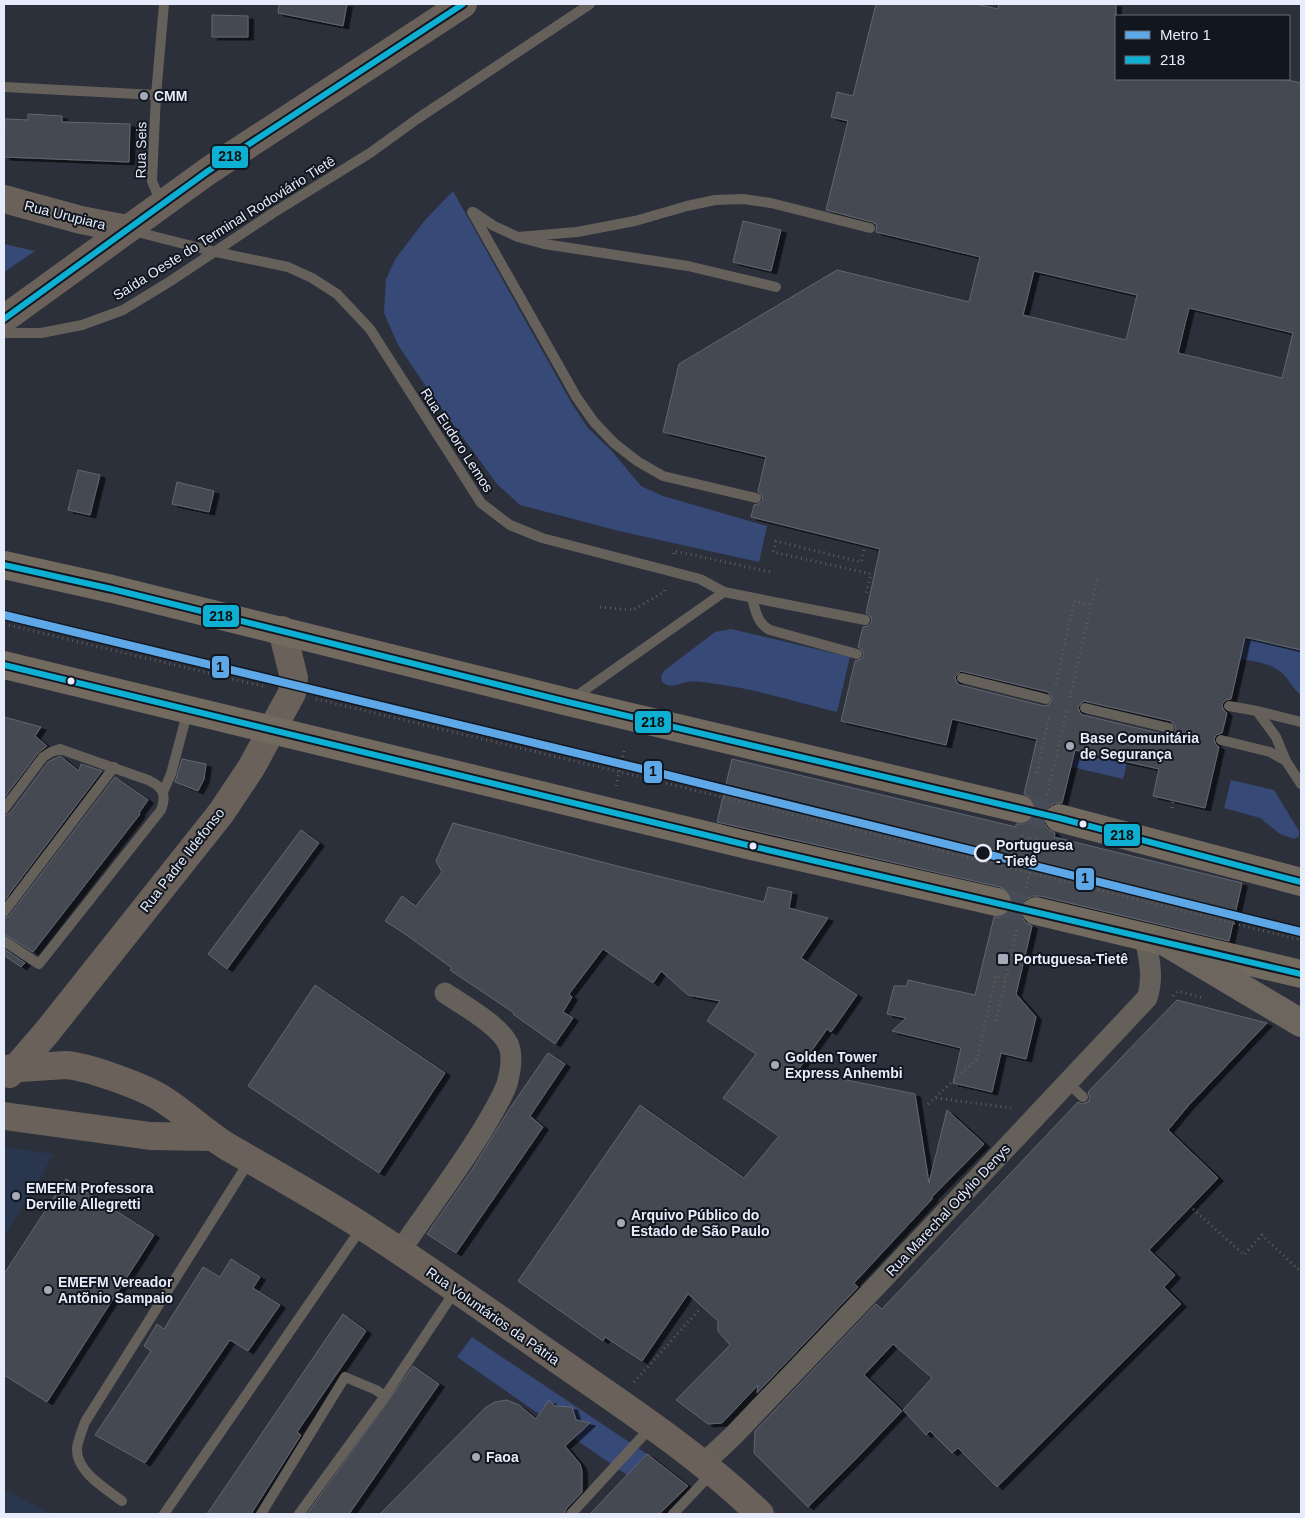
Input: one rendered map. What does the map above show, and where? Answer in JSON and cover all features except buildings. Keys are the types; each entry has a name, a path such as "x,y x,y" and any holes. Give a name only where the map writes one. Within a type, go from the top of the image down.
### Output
{"highway":[{"path":"1155,940 1301,1023"}],"main road":[{"path":"4,565 112,588 1026,817"},
{"path":"4,665 751,846 997,902"},
{"path":"1059,818 1301,882"},
{"path":"1036,911 1301,974"}],"street":[{"path":"4,319 216,166 463,4"},
{"name":"Rua Urupiara","path":"4,199 80,220 127,229"},
{"name":"Rua Padre Ildefonso","path":"8,1071 71,1001 220,814 251,768 292,693 294,678 282,630"},
{"name":"Rua Marechal Odylio Denys","path":"708,1468 733,1436 882,1280 1076,1090 1147,998 1150,989 1155,940"},
{"path":"400,1251 492,1115 507,1084 511,1064 510,1046 504,1037 488,1021 445,993"},
{"path":"71,1001 63,1024 61,1038 64,1048 76,1066"},
{"name":"Rua Voluntários da Pátria","path":"8,1071 76,1066 134,1085 163,1099 212,1137 362,1226 400,1251 617,1401 708,1468 760,1514"},
{"name":"Rua Voluntários da Pátria","path":"4,1116 150,1136 212,1137"}],"lane":[{"name":"Rua Seis","path":"162,205 152,181 156,95 164,4"},
{"name":"Saída Oeste do Terminal Rodoviário Tietê","path":"4,333 41,333 82,324 123,310 370,153 417,119 590,4"},
{"path":"4,87 156,95"},
{"path":"518,236 577,232 635,221 715,200 743,199 771,203 870,228"},
{"path":"756,498 663,476 637,461 614,443 594,422 577,398 472,212 494,226 544,244 688,266 776,287"},
{"name":"Rua Eudoro Lemos","path":"127,229 216,252 288,267 312,278 337,294 370,329 481,503 510,524 542,538 700,579 724,592 864,620"},
{"path":"568,702 724,592"},
{"path":"752,598 757,617 762,626 770,630 856,654"},
{"path":"962,678 1046,699"},
{"path":"1229,706 1301,722"},
{"path":"1085,708 1169,728"},
{"path":"4,942 39,964 161,810 164,802 163,792 171,774 188,710"},
{"path":"1257,711 1276,737 1286,761 1301,784"},
{"path":"1221,740 1270,752 1286,761"},
{"path":"4,809 43,757 50,752 60,749 148,780 157,784 163,792"},
{"path":"4,912 114,767"},
{"path":"122,1501 93,1479 80,1463 77,1450 85,1422 251,1159"},
{"path":"164,1514 362,1226"},
{"path":"299,1514 385,1396 456,1290"},
{"path":"261,1514 345,1377 376,1390 385,1396"},
{"path":"570,1514 652,1426"},
{"path":"673,1514 708,1468"}],"path":[{"path":"865,545 861,562 776,542 773,552 871,574 866,594"},
{"path":"1056,684 1074,601 1091,605 1097,579"},
{"path":"4,624 1301,940"},
{"path":"1037,773 1050,712"},
{"path":"616,786 625,747"},
{"path":"1172,808 1173,800"},
{"path":"1026,817 1027,848"},
{"path":"928,1104 977,1059 996,976"},
{"path":"996,1021 1006,978"},
{"path":"1172,998 1178,991 1207,999"},
{"path":"935,1097 1018,1109"},
{"path":"1194,1209 1244,1255 1262,1235 1301,1272"},
{"path":"617,1401 699,1310"}],"shaded area":[{"path":"453,191 572,404 588,428 611,450 641,486 663,496 767,526 759,562 619,531 520,505 497,484 431,394 398,345 384,313 386,279 396,258 425,220"},
{"path":"4,244 35,251 4,272"},
{"path":"731,629 850,657 837,712 726,685 687,682 671,686 662,682 661,676 665,670 715,632"},
{"path":"1245,637 1301,650 1301,695 1276,668 1240,659"},
{"path":"1076,751 1127,763 1123,779 1072,767"},
{"path":"1231,780 1274,790 1299,831 1299,836 1294,839 1280,834 1260,818 1224,808"},
{"name":"EMEFM Professora Derville Allegretti","path":"4,1147 54,1154 4,1237"},
{"path":"472,1337 647,1454 627,1475 457,1357"},
{"path":"4,1489 17,1496 52,1514 4,1514"}],"tunnel":[{"path":"1020,809 1059,818"},
{"path":"997,902 1036,911"}],"metro line":[{"name":"1","path":"4,615 667,775 1301,932"}],"transit line":[{"name":"218","path":"4,319 208,171 463,4"},
{"name":"218","path":"4,565 112,589 568,702 1059,818 1301,882"},
{"name":"218","path":"4,665 751,846 1301,974"}],"place":[{"name":"CMM","path":"144,96"},
{"name":"Base Comunitária de Segurança","path":"1070,746"},
{"name":"Portuguesa - Tietê","path":"983,853"},
{"name":"Portuguesa-Tietê","path":"1003,959"},
{"name":"Golden Tower Express Anhembi","path":"775,1065"},
{"name":"EMEFM Professora Derville Allegretti","path":"16,1196"},
{"name":"Arquivo Público do Estado de São Paulo","path":"621,1223"},
{"name":"EMEFM Vereador Antõnio Sampaio","path":"48,1290"},
{"name":"Faoa","path":"476,1457"}]}
